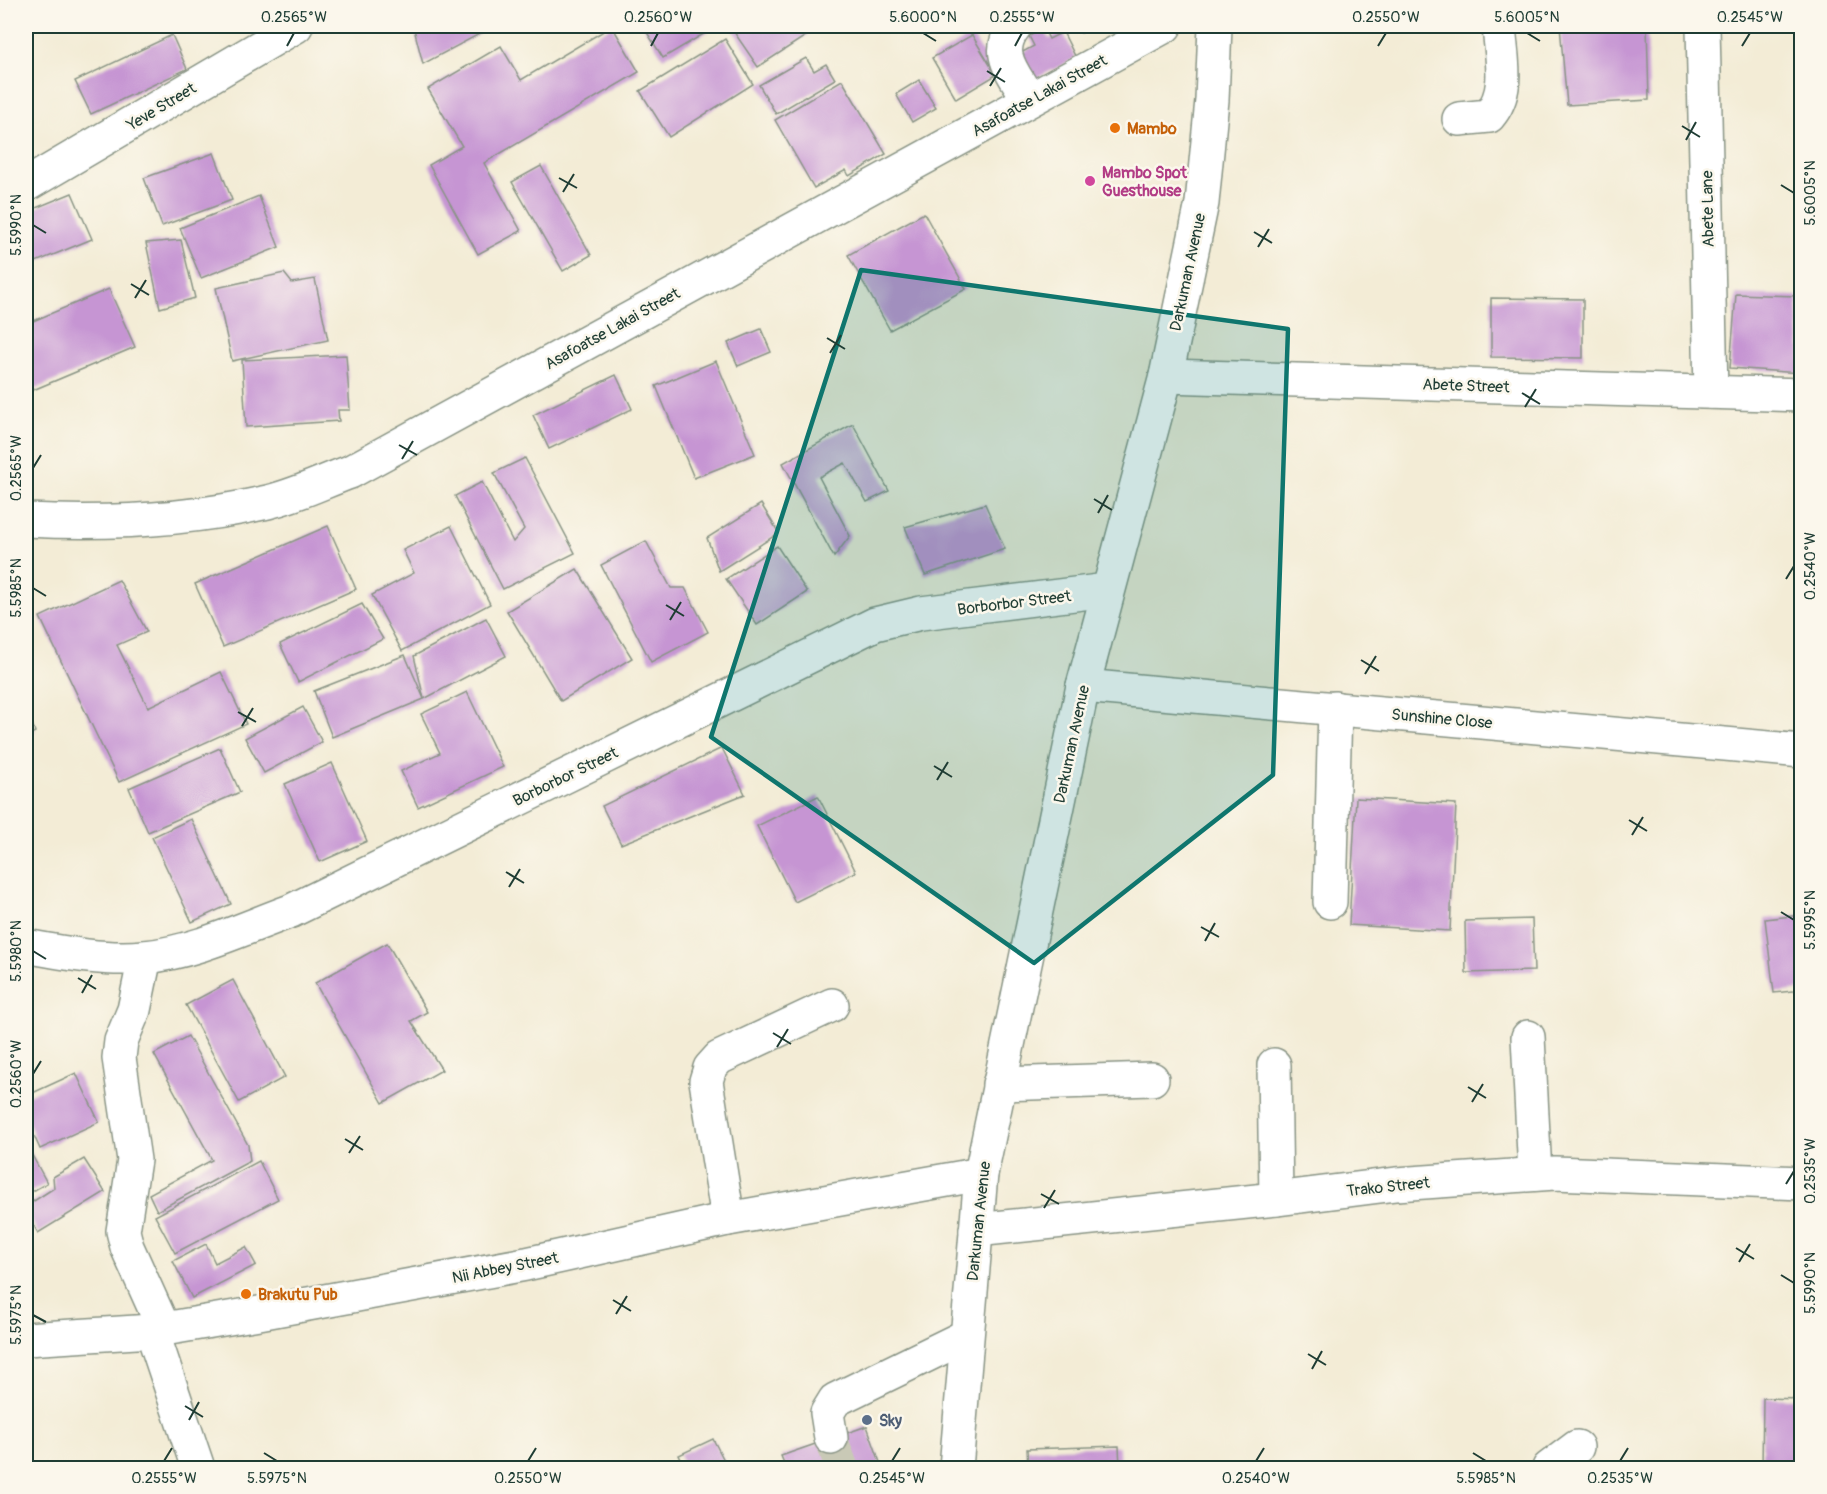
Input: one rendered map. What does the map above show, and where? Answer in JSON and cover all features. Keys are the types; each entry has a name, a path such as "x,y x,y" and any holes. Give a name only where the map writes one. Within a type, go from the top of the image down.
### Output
{"street":[{"name":"Yeve Street","path":"26,184 296,26"},
{"path":"1015,26 1004,40 1003,52 1029,100"},
{"name":"Asafoatse Lakai Street","path":"26,520 140,519 210,512 266,503 350,472 1165,26"},
{"name":"Darkuman Avenue","path":"956,1468 981,1174 1083,686 1166,376 1202,203 1212,100 1215,26"},
{"path":"1459,119 1489,116 1503,93 1499,26"},
{"name":"Abete Lane","path":"1703,26 1711,393"},
{"name":"Abete Street","path":"1166,376 1802,395"},
{"name":"Borborbor Street","path":"26,945 75,955 145,957 205,943 291,911 875,624 921,613 1107,590"},
{"name":"Sunshine Close","path":"1083,686 1802,751"},
{"path":"1330,902 1335,708"},
{"path":"145,957 134,1010 121,1041 119,1058 134,1160 123,1231 158,1330 198,1468"},
{"path":"728,1219 706,1081 710,1068 719,1059 832,1005"},
{"path":"1528,1037 1535,1174"},
{"path":"1274,1065 1276,1199"},
{"path":"999,1084 1152,1079"},
{"name":"Nii Abbey Street","path":"26,1339 158,1330 526,1264 728,1219 981,1174"},
{"name":"Trako Street","path":"976,1230 1276,1199 1396,1184 1535,1174 1802,1183"},
{"path":"831,1438 827,1413 835,1400 966,1336"},
{"path":"1549,1468 1577,1447"}],"highlighted area":[{"path":"861,270 1288,329 1273,775 1034,963 711,737"}],"building":[{"path":"420,26 485,26 487,30 423,64 414,29"},
{"path":"612,26 639,72 484,163 521,231 478,254 429,165 462,146 428,89 501,46 521,80"},
{"path":"643,26 717,26 663,58"},
{"path":"737,26 821,26 758,67 732,29"},
{"path":"1078,26 1096,26 1081,33"},
{"path":"1560,26 1647,26 1649,100 1567,105"},
{"path":"1044,29 1049,39 1063,32 1076,58 1031,81 1017,55 1034,46 1029,36"},
{"path":"172,35 187,69 91,114 75,81"},
{"path":"972,35 996,75 956,99 932,58"},
{"path":"725,39 753,84 669,137 640,91"},
{"path":"806,58 814,71 826,64 835,79 776,114 759,85"},
{"path":"842,80 886,154 849,176 846,170 814,188 775,120"},
{"path":"919,80 936,108 912,122 896,94"},
{"path":"214,153 232,200 162,226 144,178"},
{"path":"541,166 591,255 563,271 512,182"},
{"path":"72,193 92,239 26,266 26,212"},
{"path":"259,196 279,247 201,278 180,228"},
{"path":"924,213 966,289 890,330 848,255"},
{"path":"181,240 195,298 160,308 146,243"},
{"path":"284,273 292,283 315,279 328,340 232,361 216,288"},
{"path":"109,289 135,347 26,393 26,324"},
{"path":"1736,294 1797,296 1801,373 1730,368"},
{"path":"1491,298 1583,299 1583,358 1491,357"},
{"path":"761,329 771,352 738,366 728,343"},
{"path":"346,355 350,410 338,410 339,421 246,427 242,360"},
{"path":"716,361 755,454 694,478 656,386"},
{"path":"616,375 632,409 549,449 533,415"},
{"path":"853,424 889,491 867,502 845,463 819,477 850,536 834,557 783,463"},
{"path":"525,458 575,553 503,589 455,496 482,482 513,542 524,529 494,473"},
{"path":"761,504 779,533 719,571 707,538"},
{"path":"985,504 1005,549 925,575 905,527"},
{"path":"328,526 356,589 223,647 195,584"},
{"path":"451,526 490,604 402,651 372,595 414,573 403,550"},
{"path":"646,541 671,588 685,588 708,632 651,662 601,565"},
{"path":"777,546 807,592 757,625 726,579"},
{"path":"577,569 632,658 561,701 507,611"},
{"path":"119,580 147,632 117,645 148,707 221,672 246,724 119,782 40,617"},
{"path":"362,604 383,639 298,682 280,644"},
{"path":"26,615 30,627 26,629"},
{"path":"486,618 506,656 424,699 414,656"},
{"path":"405,655 424,699 332,737 314,691"},
{"path":"467,692 503,767 418,807 401,771 440,753 421,714"},
{"path":"26,705 35,732 26,736"},
{"path":"303,707 322,742 264,773 245,738"},
{"path":"220,748 240,792 148,832 129,788"},
{"path":"722,748 745,794 621,844 602,806"},
{"path":"332,763 367,841 320,862 285,784"},
{"path":"818,796 856,872 795,902 757,826"},
{"path":"1356,798 1456,804 1450,931 1349,925"},
{"path":"191,819 231,904 192,922 152,837"},
{"path":"1802,915 1802,990 1774,993 1765,919"},
{"path":"1532,919 1534,971 1466,973 1465,921"},
{"path":"387,943 427,1012 411,1021 442,1070 383,1103 315,983"},
{"path":"233,980 285,1077 239,1102 186,1005"},
{"path":"188,1036 248,1145 250,1161 157,1211 149,1194 212,1160 154,1054"},
{"path":"76,1073 99,1122 40,1149 26,1118 26,1096"},
{"path":"26,1144 47,1183 26,1195"},
{"path":"84,1159 105,1192 38,1233 26,1212 26,1206 54,1188 53,1177"},
{"path":"259,1161 278,1199 175,1253 155,1216"},
{"path":"206,1244 215,1263 246,1247 256,1265 192,1298 173,1261"},
{"path":"1763,1398 1802,1399 1802,1468 1762,1468"},
{"path":"867,1426 881,1465 871,1468 786,1468 781,1456"},
{"path":"713,1439 728,1468 685,1468 679,1455"},
{"path":"1119,1446 1120,1468 1028,1468 1027,1449"}],"tunnel":[{"path":"831,1438 842,1468"}],"place":[{"name":"Mambo","path":"1115,128"},
{"name":"Mambo Spot Guesthouse","path":"1090,181"},
{"name":"Brakutu Pub","path":"246,1294"},
{"name":"Sky","path":"867,1420"}]}
